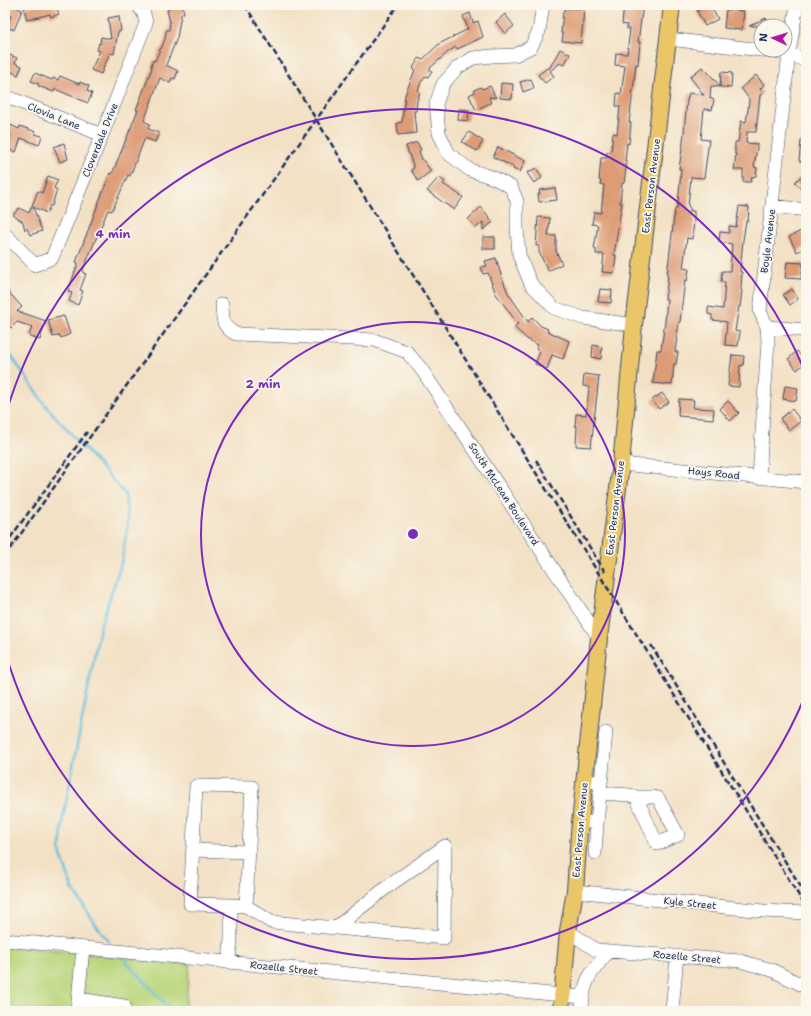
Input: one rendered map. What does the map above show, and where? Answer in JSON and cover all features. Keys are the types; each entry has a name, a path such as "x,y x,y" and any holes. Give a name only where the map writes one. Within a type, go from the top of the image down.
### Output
{"main road":[{"name":"East Person Avenue","path":"561,1003 568,931 574,891 599,638 621,464 634,324 672,5"}],"street":[{"name":"Cloverdale Drive","path":"5,234 35,265 52,258 146,23 144,14 138,5"},
{"path":"543,5 539,31 531,47 515,55 473,58 457,68 443,84 436,104 439,133 449,154 470,170 494,178 511,187 516,201 516,227 519,255 531,284 554,308 583,318 634,324"},
{"name":"Boyle Avenue","path":"793,29 797,5"},
{"path":"669,39 753,49"},
{"path":"793,55 806,61"},
{"name":"Boyle Avenue","path":"759,477 768,341 767,327 760,311 788,58"},
{"name":"Clovia Lane","path":"5,96 102,135"},
{"path":"773,206 806,210"},
{"name":"South McLean Boulevard","path":"222,304 223,321 228,330 236,334 374,340 407,352 422,370 599,638"},
{"path":"767,327 806,330"},
{"name":"Hays Road","path":"621,464 806,482"},
{"path":"595,853 606,732"},
{"path":"584,780 600,788 636,797"},
{"path":"246,906 252,787 196,786 190,904 246,906 271,922 444,938 445,846 387,887 336,928"},
{"path":"580,821 597,823"},
{"path":"193,850 248,852"},
{"name":"Kyle Street","path":"574,891 763,911 806,913"},
{"path":"229,962 231,905"},
{"name":"Rozelle Street","path":"568,931 596,950 740,962 772,970 806,988"},
{"name":"Rozelle Street","path":"5,940 229,962 561,1003 582,997"},
{"path":"83,948 78,1005 124,1006 124,1011"},
{"path":"582,1011 582,997 591,972 609,951"},
{"path":"672,1011 677,956"}],"green space":[{"path":"5,946 190,964 185,1011 5,1011"}],"building":[{"path":"5,5 22,10 14,30 7,27 11,16 5,14"},
{"path":"35,5 55,5 59,14 51,17 50,14 27,20 24,8"},
{"path":"168,5 182,5 184,13 181,14 177,38 166,65 178,71 175,79 172,78 170,83 160,78 144,121 150,124 148,129 159,133 155,142 145,138 130,176 128,175 112,211 108,210 83,270 83,273 86,274 80,290 83,291 78,305 69,301 72,293 68,292 78,263 76,262 110,173 112,174 138,110 136,110 152,68 153,60 155,61 165,39 166,32 169,30 170,22 167,10 169,9"},
{"path":"624,5 643,5 638,42 640,42 638,65 636,64 629,122 631,123 629,144 627,143 625,161 627,161 624,183 622,183 620,203 622,203 614,255 616,255 614,273 602,272 604,254 596,254 596,249 594,249 598,225 592,224 594,212 601,213 604,185 600,184 601,181 599,180 601,158 606,158 607,152 611,152 613,133 617,134 620,106 616,106 617,93 621,94 625,66 615,65 616,53 627,54 630,29 627,29 627,25 622,24"},
{"path":"708,5 711,7 718,19 705,26 697,11"},
{"path":"565,8 584,9 581,43 562,41 563,34 561,33 563,11"},
{"path":"726,10 744,11 742,30 724,28"},
{"path":"470,13 473,23 478,21 483,37 449,51 429,69 432,71 428,77 426,76 421,82 418,91 420,92 416,111 414,111 416,133 398,135 397,123 402,122 405,95 415,70 413,68 419,58 422,60 439,44 468,29 463,16"},
{"path":"505,14 514,26 505,34 496,22"},
{"path":"119,16 121,31 118,32 114,54 110,53 101,74 91,70 100,51 97,50 101,37 111,39 108,18"},
{"path":"560,49 570,54 564,65 560,63 550,71 554,76 545,83 538,75 547,68 549,69"},
{"path":"10,55 17,58 15,63 22,66 18,75 5,69 5,56 9,57"},
{"path":"702,67 720,86 721,72 732,73 731,88 711,86 710,98 714,100 712,110 704,109 701,139 709,140 704,178 691,177 688,206 690,211 694,211 694,222 692,239 687,238 683,268 689,269 687,281 685,280 679,322 675,352 678,352 676,364 674,364 672,385 653,383 657,350 661,350 665,322 667,275 675,209 677,209 678,202 681,169 679,169 687,100 689,93 704,95 690,77"},
{"path":"35,73 52,80 53,78 58,80 60,76 79,84 80,82 89,86 87,91 92,93 88,103 55,89 54,92 38,86 39,84 31,81"},
{"path":"756,75 764,85 760,89 763,93 760,95 756,132 747,132 746,143 757,144 754,167 757,168 756,176 752,177 751,182 743,182 743,170 734,170 736,154 735,142 738,142 741,121 746,122 749,99 741,88"},
{"path":"531,79 534,88 523,92 520,82"},
{"path":"501,83 513,84 512,99 500,98"},
{"path":"490,86 496,98 489,97 491,103 476,110 469,95 475,92 474,90 481,87 482,89"},
{"path":"459,109 469,110 468,121 458,120"},
{"path":"11,125 19,129 20,126 42,136 39,145 21,138 16,152 7,149 11,136 7,134"},
{"path":"469,132 483,141 477,151 462,142"},
{"path":"801,140 806,141 806,162 799,161"},
{"path":"417,142 421,150 419,151 422,159 431,171 418,181 411,170 414,168 406,146"},
{"path":"64,143 68,159 60,162 54,147"},
{"path":"498,147 525,161 520,172 513,169 514,167 493,157"},
{"path":"536,168 542,178 534,183 527,173"},
{"path":"806,172 806,195 795,182"},
{"path":"48,176 58,180 54,188 57,190 52,206 50,205 47,213 33,207 42,231 30,235 27,228 25,230 23,222 13,215 19,208 29,213 38,191 42,193"},
{"path":"439,177 445,182 443,184 463,197 454,210 427,191"},
{"path":"555,188 557,200 539,202 539,190"},
{"path":"739,206 749,207 748,221 746,221 743,240 740,272 742,272 742,291 735,331 740,332 738,346 725,345 727,322 712,320 712,315 708,314 708,307 723,309 725,282 721,282 722,271 730,271 732,244 719,242 720,232 729,233 729,226 736,227"},
{"path":"481,207 493,222 483,230 483,222 476,228 468,219"},
{"path":"538,217 550,218 548,236 556,236 556,251 562,264 548,271 539,252 539,246 536,246"},
{"path":"801,231 806,240 806,247 797,252 789,237"},
{"path":"483,237 495,237 495,249 483,249"},
{"path":"496,258 508,293 528,322 532,317 541,326 548,329 547,331 569,341 563,359 552,355 547,369 535,364 540,352 536,348 538,345 527,339 514,327 518,324 496,294 488,273 483,274 481,267 487,266 485,261"},
{"path":"787,262 803,263 801,279 785,278"},
{"path":"5,288 22,307 17,311 46,321 40,340 29,336 32,327 17,322 11,328 5,322"},
{"path":"600,289 612,290 611,303 598,302"},
{"path":"792,289 798,299 790,305 783,295"},
{"path":"64,316 70,334 61,338 60,335 53,337 48,320"},
{"path":"593,345 602,347 601,359 592,357"},
{"path":"797,351 806,362 797,370 788,359"},
{"path":"732,355 744,356 743,366 740,365 739,387 728,386"},
{"path":"584,374 599,376 591,447 576,446 576,414 586,415 589,387 583,386"},
{"path":"785,386 798,388 796,401 783,399"},
{"path":"662,393 669,402 659,409 652,400"},
{"path":"679,399 694,400 693,408 714,409 713,419 678,416"},
{"path":"728,401 739,413 730,421 720,409"},
{"path":"792,409 801,421 789,430 780,419"}],"waterway":[{"path":"5,347 46,406 125,494 128,521 122,561 100,627 63,818 60,852 73,890 96,925 109,941"},
{"path":"125,960 172,1011"}],"railway":[{"path":"245,5 806,907"},
{"path":"5,556 398,5"},
{"path":"5,545 87,432"},
{"path":"536,460 605,572"},
{"path":"651,645 806,895"}]}
